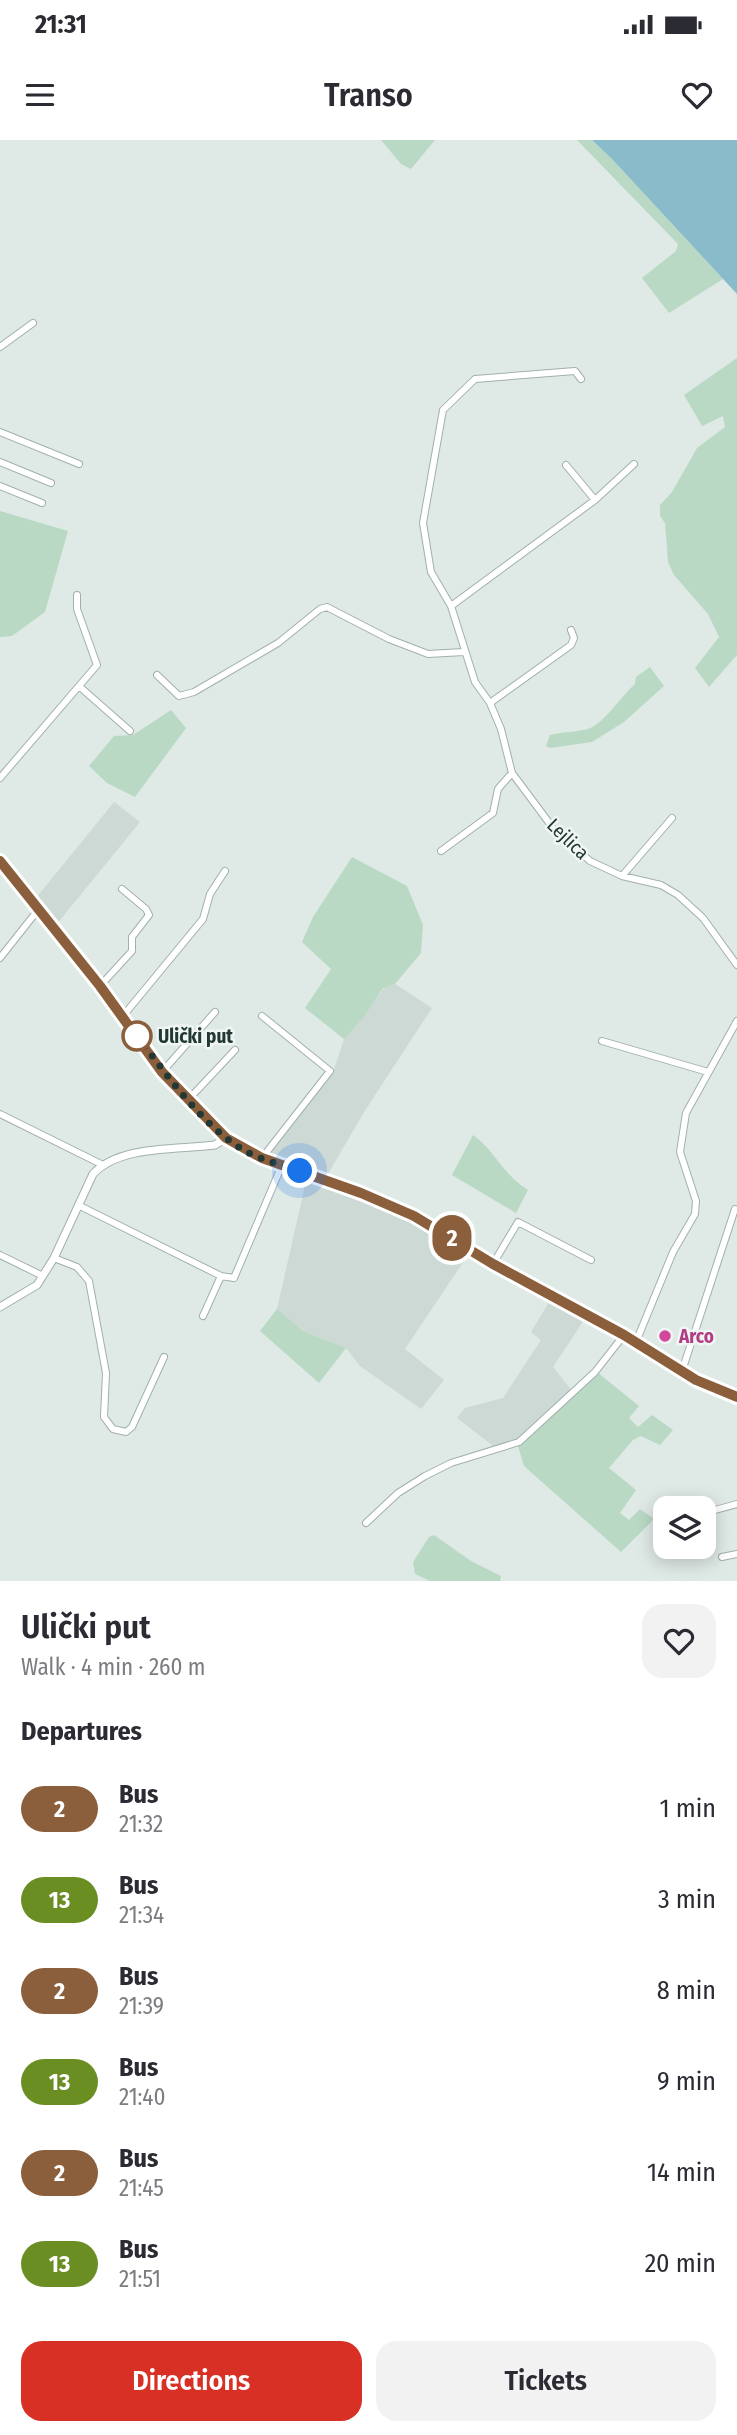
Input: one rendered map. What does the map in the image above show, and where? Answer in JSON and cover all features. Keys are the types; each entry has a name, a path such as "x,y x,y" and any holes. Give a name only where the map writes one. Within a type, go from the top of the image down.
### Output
{"main road":[{"path":"0,862 100,986 162,1072 226,1138 262,1158 385,1203 624,1335 682,1371 737,1396"}],"street":[{"path":"0,347 33,323"},
{"name":"Lejlica","path":"581,379 575,371 475,379 443,410 423,523 431,572 451,606 475,682 490,703 501,729 512,773 553,828 590,861 622,876 661,885 678,895 703,918 737,965"},
{"path":"0,432 79,464"},
{"path":"0,462 51,484"},
{"path":"451,606 595,500 634,464"},
{"path":"566,465 595,500"},
{"path":"0,486 42,503"},
{"path":"0,778 80,687 97,663 77,609 77,595"},
{"path":"157,676 179,696 194,692 278,643 320,609 327,607 389,639 428,654 464,652"},
{"path":"490,703 571,645 574,638 571,630"},
{"path":"80,687 130,731"},
{"path":"441,851 493,813 498,789 512,773"},
{"path":"622,876 673,818"},
{"path":"123,1016 203,919 210,894 225,871"},
{"path":"100,986 132,951 132,937 149,915 146,909 122,889"},
{"path":"0,958 38,910"},
{"path":"162,1072 215,1012"},
{"path":"262,1016 330,1071 262,1158"},
{"path":"636,1342 673,1252 695,1214 696,1201 680,1148 690,1101 737,1021"},
{"path":"602,1041 708,1072"},
{"path":"188,1100 235,1050"},
{"path":"0,1114 103,1165"},
{"path":"0,1307 28,1293 43,1276 93,1174 103,1165 120,1156 215,1144 226,1138"},
{"path":"78,1205 220,1276 234,1278 282,1165"},
{"path":"682,1371 735,1209"},
{"path":"493,1264 518,1222 591,1260"},
{"path":"0,1255 43,1276"},
{"path":"54,1258 77,1267 89,1281 106,1373 104,1417 113,1429 126,1432 132,1427 164,1357"},
{"path":"203,1316 220,1276"},
{"path":"366,1523 398,1493 425,1476 451,1463 519,1442 594,1372 624,1335"},
{"path":"716,1510 737,1504"},
{"path":"722,1557 737,1554"}],"shaded area":[{"path":"114,802 140,822 56,925 36,898"},
{"path":"395,984 432,1008 364,1112 328,1174 263,1153 333,1073 344,1039 385,987"},
{"path":"306,1181 414,1222 468,1255 405,1349 444,1380 421,1409 360,1366 346,1348 303,1331 277,1309"},
{"path":"549,1302 584,1320 553,1367 572,1391 514,1443 493,1446 457,1418 465,1408 503,1398 541,1340 531,1332"}],"green space":[{"path":"381,140 435,140 411,169 401,164"},
{"path":"577,140 592,140 612,159 723,279 669,313 642,278 676,251 678,244"},
{"path":"737,358 737,655 709,687 695,668 719,637 708,614 674,575 668,562 665,523 660,516 660,505 672,492 697,448 725,427 723,416 702,426 684,395"},
{"path":"0,511 68,531 45,612 12,636 0,637"},
{"path":"650,667 664,686 624,722 592,742 550,748 546,746 550,735 588,729 600,722 635,684 636,677"},
{"path":"171,710 186,728 135,797 107,783 89,766 114,736 133,735"},
{"path":"352,857 407,886 423,925 421,953 395,984 383,988 363,1018 344,1039 305,1008 331,969 302,942 313,917"},
{"path":"473,1135 511,1176 528,1190 516,1213 452,1175"},
{"path":"277,1309 303,1331 346,1348 319,1383 260,1331"},
{"path":"597,1372 639,1406 629,1418 638,1427 652,1415 673,1430 660,1445 641,1436 633,1440 609,1468 636,1490 620,1513 629,1520 640,1509 653,1518 621,1552 524,1466 518,1446"},
{"path":"434,1535 471,1561 501,1576 500,1581 430,1581 415,1574 413,1562 429,1537"}],"water":[{"path":"592,140 737,140 737,294 612,159"}],"bus line":[{"name":"2","path":"0,861 100,986 162,1072 226,1138 247,1152 361,1193 414,1216 493,1264 624,1335 696,1380 737,1397"}],"place":[{"name":"Ulički put","path":"137,1036"},
{"name":"Arco","path":"665,1336"}],"route":[{"path":"137,1036 162,1072 226,1138 247,1152 300,1171"}]}
